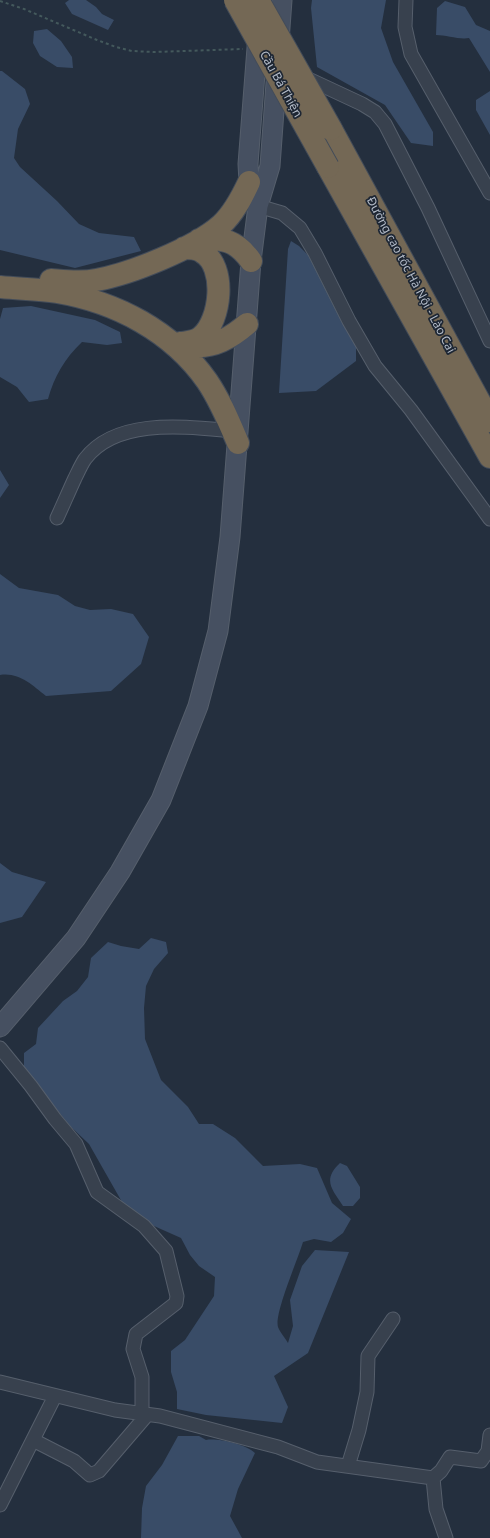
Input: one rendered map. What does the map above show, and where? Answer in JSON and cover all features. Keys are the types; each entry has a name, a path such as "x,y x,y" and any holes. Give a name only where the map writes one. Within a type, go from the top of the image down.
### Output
{"highway":[{"name":"Cầu Bá Thiện","path":"235,0 328,167"},
{"name":"Cầu Bá Thiện","path":"259,0 332,129"},
{"name":"Đường cao tốc Hà Nội - Lào Cai","path":"332,129 490,421"},
{"name":"Đường cao tốc Hà Nội - Lào Cai","path":"328,167 490,457"},
{"path":"0,275 66,281 96,281 137,270 192,244 221,225 237,206 250,182"},
{"path":"192,244 213,238 222,240 244,250 252,261"},
{"path":"173,340 194,341 201,337 215,318 218,297 217,273 208,257 192,244"},
{"path":"0,287 56,292 110,306 139,320 173,340 196,347 212,345 235,334 247,324"},
{"path":"173,340 207,382 224,411 235,437"}],"main road":[{"path":"258,206 250,182 248,164 257,49 259,0"},
{"path":"0,1027 76,938 120,872 161,800 198,706 218,631 230,537 235,437 252,261 258,206 270,166 282,0"}],"street":[{"path":"406,0 405,27 411,54 490,193"},
{"path":"277,65 341,93 362,104 375,112 385,124 428,208 490,340"},
{"path":"258,206 282,214 300,228 315,253 349,321 375,366 411,410 490,519"},
{"path":"57,518 84,461 91,452 108,441 130,432 156,427 235,437"},
{"path":"0,1048 76,1144 97,1192 144,1226 166,1251 177,1296 176,1302 136,1334 134,1348 142,1377 145,1414 99,1471 90,1475 74,1461 33,1440"},
{"path":"348,1466 359,1430 366,1392 368,1356 393,1319"},
{"path":"0,1382 114,1410 160,1416 278,1447 317,1462 433,1478 441,1471 450,1457 482,1461 488,1451 490,1435"},
{"path":"0,1505 55,1396"},
{"path":"433,1478 436,1509 446,1538"}],"path":[{"path":"0,1 24,9 96,40 132,51 154,52 257,49"}],"water":[{"path":"69,0 86,0 96,7 102,14 114,20 108,30 72,14 65,3"},
{"path":"312,0 386,0 381,28 393,62 433,132 433,146 411,143 385,105 317,67 311,8"},
{"path":"445,1 465,7 476,25 490,31 490,72 469,38 436,35 437,8"},
{"path":"47,29 61,41 72,57 73,68 57,67 40,56 33,43 34,31"},
{"path":"0,71 25,89 30,104 18,129 14,158 20,167 57,201 79,224 99,233 134,237 141,251 75,268 0,250"},
{"path":"490,91 490,135 476,110 476,100"},
{"path":"291,241 299,246 310,257 356,340 356,361 316,391 279,393 288,249"},
{"path":"31,306 95,320 120,332 122,343 107,345 82,342 61,368 53,383 48,399 29,402 17,387 0,377 0,319 3,308"},
{"path":"0,470 9,485 0,498"},
{"path":"0,574 19,588 58,595 75,606 90,610 111,609 133,614 149,637 141,664 111,691 46,696 19,677 13,675 0,675"},
{"path":"0,863 12,872 46,882 22,917 0,923"},
{"path":"151,938 166,942 168,953 154,969 146,986 144,1008 145,1039 161,1080 188,1107 199,1124 213,1124 235,1138 263,1166 300,1164 317,1168 332,1203 351,1219 343,1233 331,1242 314,1239 303,1242 287,1286 278,1320 278,1327 288,1343 293,1326 290,1300 302,1266 315,1250 349,1252 308,1353 274,1376 288,1407 282,1423 206,1415 177,1409 177,1392 171,1372 171,1351 185,1340 214,1296 215,1277 199,1266 190,1255 181,1238 154,1226 122,1202 89,1144 70,1126 24,1069 24,1053 36,1044 38,1028 63,1001 77,991 88,977 91,958 108,942 139,949"},
{"path":"340,1163 347,1166 360,1187 360,1198 353,1206 343,1206 332,1189 330,1180 331,1174"},
{"path":"178,1436 199,1436 206,1440 231,1442 245,1447 255,1453 238,1489 230,1516 242,1538 141,1538 142,1508 146,1486 162,1465"}]}
